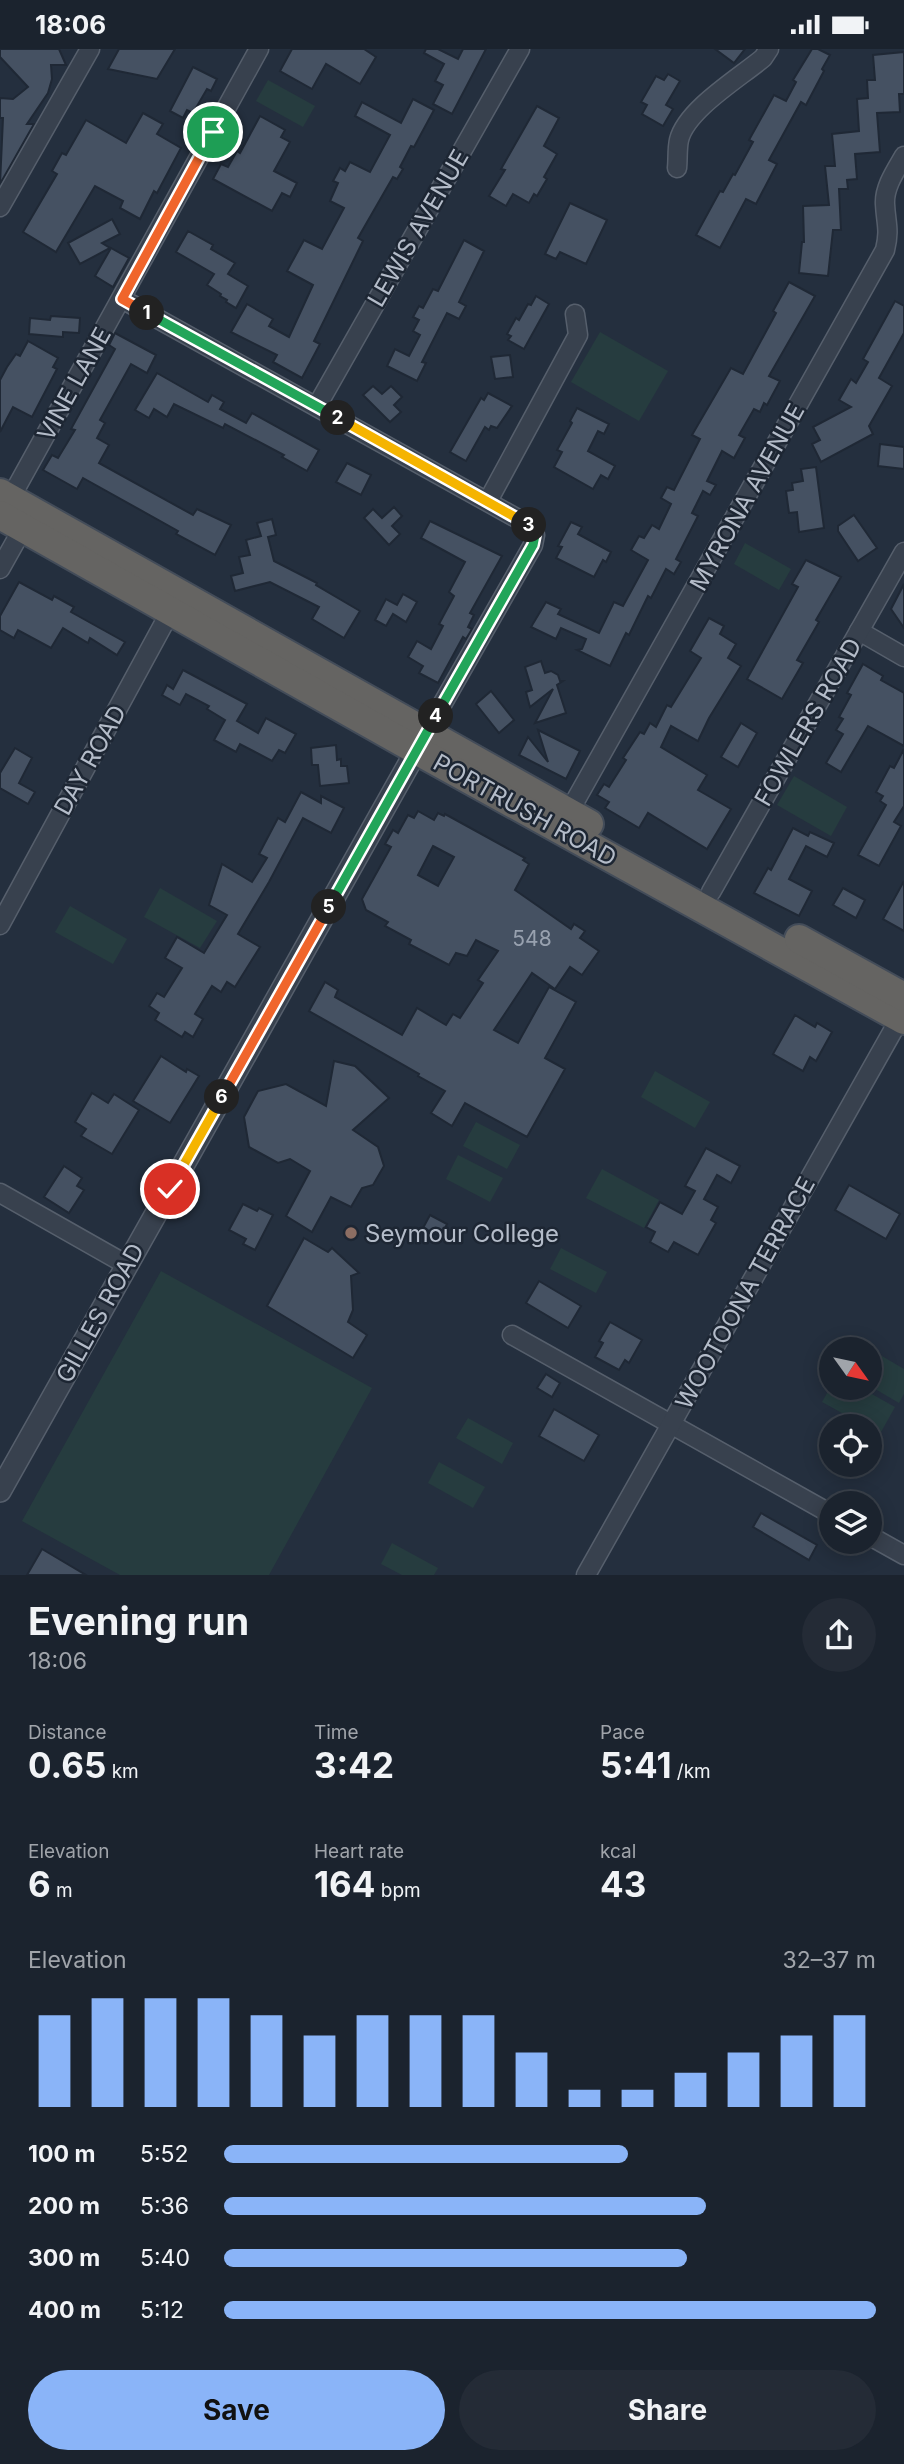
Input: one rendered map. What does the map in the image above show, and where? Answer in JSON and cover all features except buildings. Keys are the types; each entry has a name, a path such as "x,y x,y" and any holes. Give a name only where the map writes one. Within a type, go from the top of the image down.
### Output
{"highway":[{"name":"PORTRUSH ROAD","path":"8,509 903,1012"},
{"name":"PORTRUSH ROAD","path":"564,821 711,892 903,1012"}],"street":[{"path":"0,207 90,49"},
{"name":"VINE LANE","path":"0,569 8,509 259,49"},
{"name":"LEWIS AVENUE","path":"317,407 520,49"},
{"path":"677,168 679,139 696,113 762,58 769,49"},
{"name":"MYRONA AVENUE","path":"564,821 885,250 889,232 896,221 885,202 890,180 904,156"},
{"path":"122,299 529,525 535,535 533,545 422,741"},
{"path":"488,501 578,335 575,314"},
{"name":"FOWLERS ROAD","path":"711,892 904,552"},
{"name":"DAY ROAD","path":"0,925 176,603"},
{"path":"859,631 904,657"},
{"name":"GILLES ROAD","path":"2,1483 422,741"},
{"name":"WOOTOONA TERRACE","path":"586,1575 903,1012"},
{"path":"0,1193 127,1265"},
{"path":"512,1335 819,1507"},
{"path":"882,1543 904,1555"}],"green space":[{"path":"268,80 315,106 303,127 256,101"},
{"path":"600,332 668,371 639,421 571,382"},
{"path":"745,543 791,569 779,590 734,564"},
{"path":"794,776 847,807 831,836 777,805"},
{"path":"160,888 217,921 200,948 144,917"},
{"path":"70,906 127,939 113,964 55,932"},
{"path":"655,1071 710,1102 695,1128 641,1097"},
{"path":"476,1122 520,1145 507,1169 463,1146"},
{"path":"458,1155 503,1178 490,1202 446,1179"},
{"path":"602,1169 659,1200 644,1228 586,1198"},
{"path":"561,1248 607,1272 596,1293 550,1269"},
{"path":"161,1271 372,1388 269,1575 120,1575 22,1521"},
{"path":"882,1356 904,1369 904,1394 899,1403 882,1393"},
{"path":"882,1400 895,1407 882,1430 882,1414 844,1414 822,1402"},
{"path":"468,1418 513,1443 502,1464 456,1438"},
{"path":"439,1462 485,1487 473,1508 428,1483"},
{"path":"392,1543 438,1568 434,1575 402,1575 381,1564"}],"place":[{"name":"Seymour College","path":"351,1233"}],"route":[{"path":"170,1189 533,545 535,535 529,525 513,515 122,299 213,132"}]}
